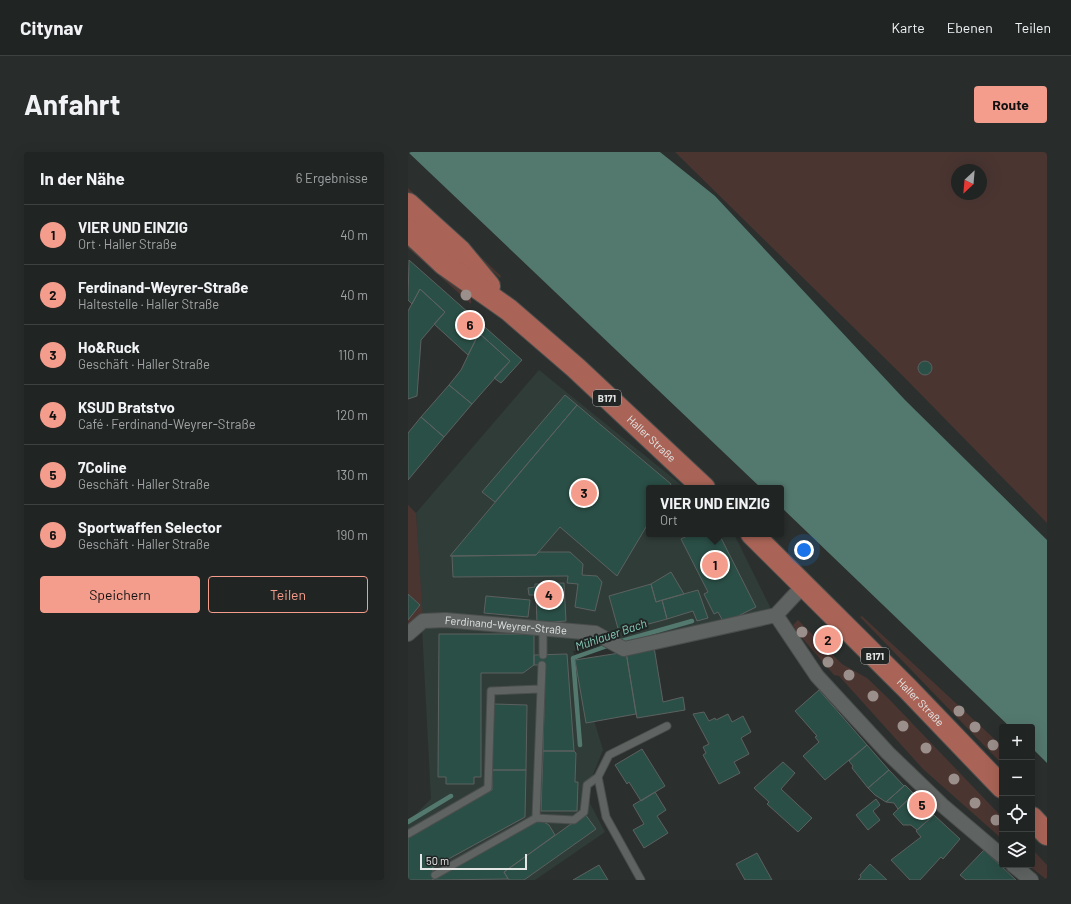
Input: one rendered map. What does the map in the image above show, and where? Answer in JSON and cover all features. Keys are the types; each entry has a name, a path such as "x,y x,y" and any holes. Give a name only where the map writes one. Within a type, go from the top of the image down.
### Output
{"main road":[{"name":"Haller Straße","path":"408,204 460,251 509,310"},
{"name":"Haller Straße","path":"408,230 444,264 509,310 576,368 701,485"},
{"name":"Haller Straße","path":"755,537 908,689 999,784"},
{"path":"1035,821 1047,834"}],"street":[{"path":"804,585 776,616 817,676 888,753 942,805 999,853"},
{"name":"Ferdinand-Weyrer-Straße","path":"408,634 423,621 445,620 543,630 595,633 624,649 776,616"},
{"path":"1017,868 1031,880"}],"lane":[{"path":"542,655 543,630"},
{"path":"536,818 542,665"},
{"path":"408,834 488,788 491,690 540,689"},
{"path":"435,875 536,818 574,820 584,812 587,785 598,777 609,755 667,726"},
{"path":"598,777 606,817 641,880"}],"shaded area":[{"path":"408,152 660,152 715,196 905,400 1047,540 1047,763 1035,751 1035,724 1007,724 784,510 784,485 758,485"},
{"path":"675,152 1047,152 1047,523 902,375"},
{"path":"408,188 501,276 500,278 408,195"},
{"path":"408,241 471,297 471,304 408,248"},
{"path":"539,370 681,485 646,485 646,537 735,537 774,615 573,651 603,750 585,794 605,832 535,880 408,880 408,822 431,799 416,513"},
{"path":"408,505 416,513 423,621 408,639"},
{"path":"862,616 999,743 999,761 860,617"},
{"path":"798,620 818,640 815,643 824,653 828,650 842,664 867,678 888,698 999,814 999,836 923,769 839,676 834,675 797,632 793,625"},
{"path":"1035,852 1047,865 1047,880 1032,868 1035,868"}],"building":[{"path":"409,260 522,360 501,383 494,378 510,361 479,333 468,355 434,324 445,312 420,289 412,304 408,300"},
{"path":"420,289 445,312 421,340 417,396 408,399 408,311"},
{"path":"479,333 510,361 472,404 449,385 461,370"},
{"path":"925,361 930,363 932,368 930,373 925,375 920,373 918,368 920,363"},
{"path":"449,385 472,404 444,437 421,417"},
{"path":"565,395 577,405 495,502 482,492"},
{"path":"577,405 671,484 646,485 646,527 617,576 560,527 536,555 450,556"},
{"path":"421,417 444,437 408,480 408,433"},
{"path":"685,537 721,537 756,607 724,623 718,612 714,614 704,594 708,592 681,539"},
{"path":"539,552 570,552 583,564 582,575 597,576 602,582 595,611 575,607 578,584 567,583 568,576 453,577 452,556 536,555"},
{"path":"671,572 684,594 656,602 651,584"},
{"path":"564,583 566,621 537,623 536,595 529,595 528,588 535,587 535,584"},
{"path":"651,584 656,602 662,600 667,619 619,632 609,596"},
{"path":"698,590 708,618 697,621 693,611 667,619 662,600"},
{"path":"408,594 420,605 408,620"},
{"path":"486,596 530,600 528,617 484,613"},
{"path":"439,634 534,634 534,665 523,673 481,673 481,777 474,777 474,784 446,784 446,777 438,777"},
{"path":"818,640 827,649 824,651 815,642"},
{"path":"654,647 663,702 683,697 685,710 637,718 626,652"},
{"path":"626,652 636,714 586,723 575,660"},
{"path":"567,654 574,751 543,751 545,665 534,665 534,655"},
{"path":"819,690 867,745 825,780 803,756 819,742 815,737 817,736 795,711"},
{"path":"494,704 527,705 526,770 492,770"},
{"path":"704,712 709,721 715,718 716,720 728,714 732,722 743,716 751,732 741,738 749,754 734,762 740,773 719,784 703,755 706,753 703,747 709,744 693,714"},
{"path":"867,745 889,770 868,788 852,768 853,766 849,761"},
{"path":"642,749 665,786 641,801 629,782 627,784 615,765"},
{"path":"543,751 574,751 576,753 575,782 578,782 577,811 541,811"},
{"path":"783,762 795,773 781,789 812,818 798,832 767,804 769,802 754,788"},
{"path":"492,770 526,770 525,817 432,868 436,878 432,880 408,880 408,836 492,790"},
{"path":"889,770 904,786 886,802 875,795 868,788"},
{"path":"905,785 914,794 898,809 894,803 886,802"},
{"path":"655,792 666,810 657,816 668,833 644,848 633,830 644,824 633,805"},
{"path":"914,794 934,815 917,830 911,825 903,825 893,814"},
{"path":"876,799 880,805 873,811 880,820 868,830 856,815"},
{"path":"585,814 596,829 524,880 509,880 504,872"},
{"path":"934,815 960,839 943,859 941,857 920,880 910,880 891,860 921,837 916,831"},
{"path":"542,821 549,825 555,835 504,872 508,879 432,880 535,822"},
{"path":"984,850 999,864 999,868 1003,868 1016,880 966,880 960,875"},
{"path":"757,853 772,880 745,880 736,864"},
{"path":"870,864 887,880 858,880 861,877 860,875"},
{"path":"599,865 608,880 573,880"}],"waterway":[{"name":"Mühlauer Bach","path":"618,642 692,621"},
{"name":"Mühlauer Bach","path":"580,745 573,658 610,645"},
{"name":"Mühlauer Bach","path":"408,822 451,796"}],"place":[{"name":"Sportwaffen Selector","path":"470,325"},
{"name":"Ho&Ruck","path":"584,493"},
{"name":"VIER UND EINZIG","path":"715,565"},
{"name":"KSUD Bratstvo","path":"549,595"},
{"name":"Ferdinand-Weyrer-Straße","path":"828,640"},
{"name":"7Coline","path":"922,805"}]}
